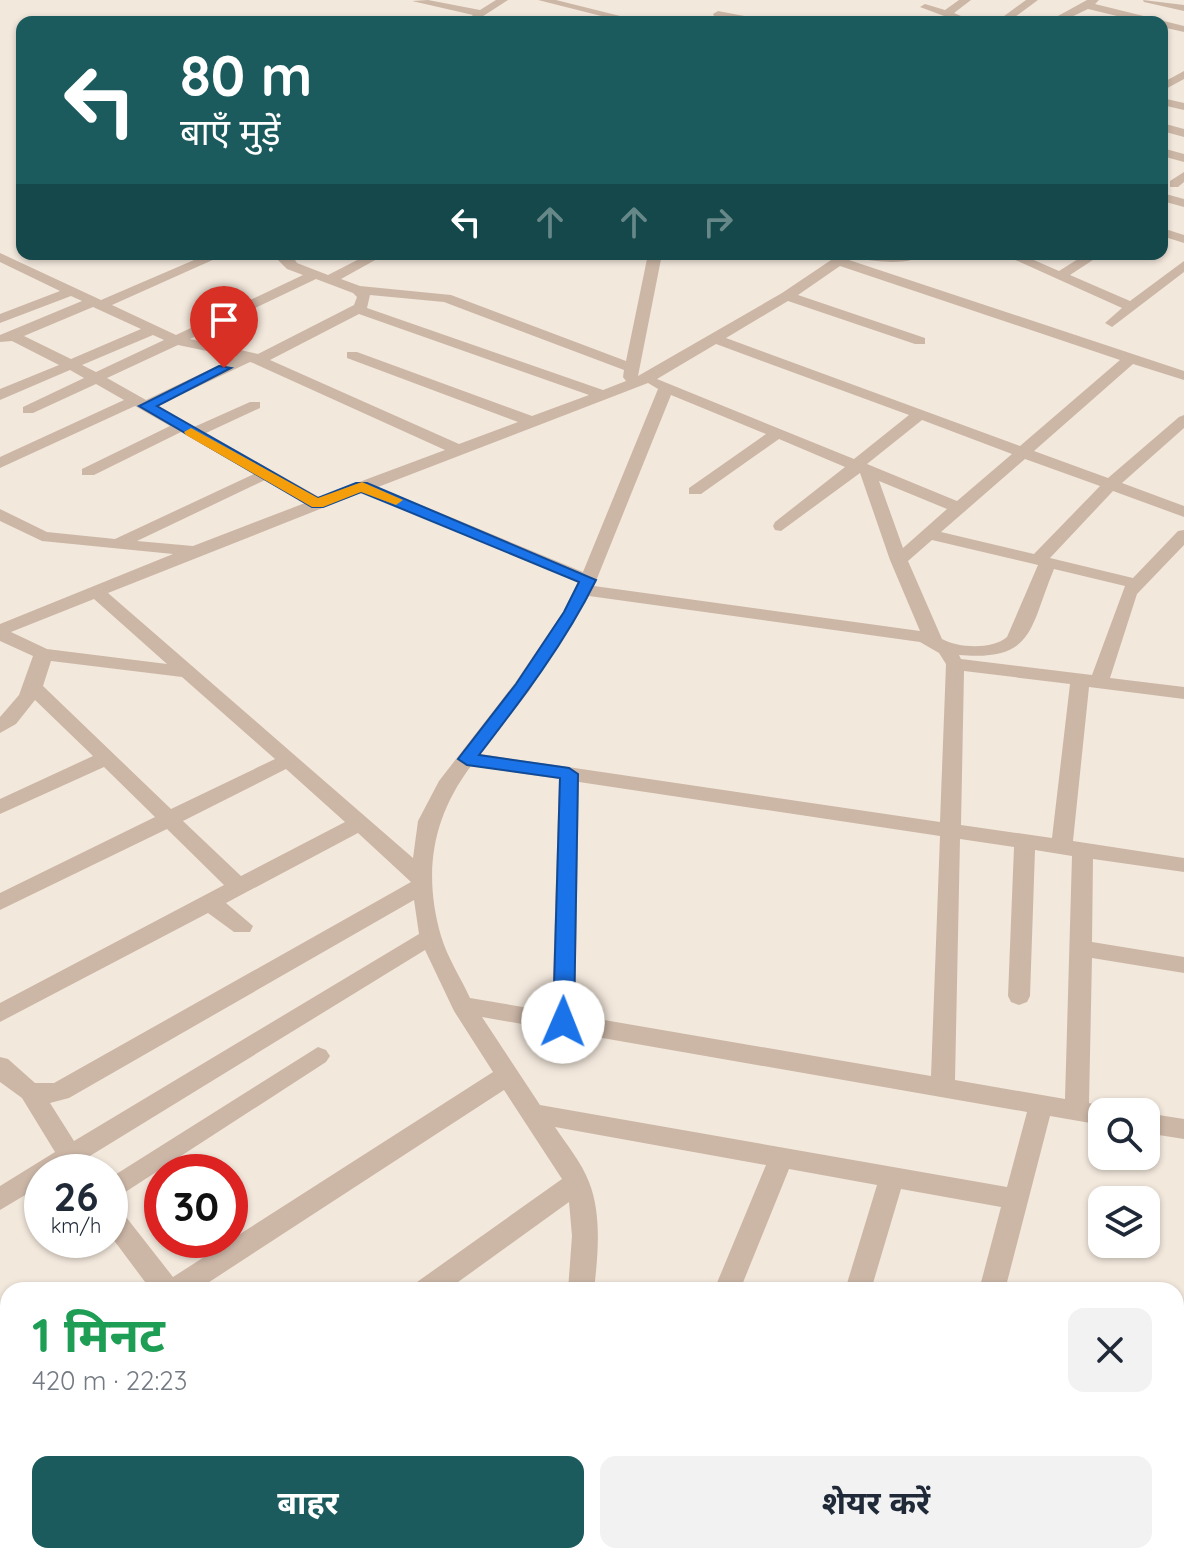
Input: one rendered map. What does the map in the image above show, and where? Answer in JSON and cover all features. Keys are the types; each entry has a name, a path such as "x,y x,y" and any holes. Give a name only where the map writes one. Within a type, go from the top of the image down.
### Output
{"street":[{"path":"476,16 503,0"},
{"path":"543,0 611,16"},
{"path":"946,14 966,0"},
{"path":"1009,16 1033,0"},
{"path":"1148,0 1184,8"},
{"path":"417,1 481,13"},
{"path":"1064,16 1090,3 1131,16"},
{"path":"925,7 952,16"},
{"path":"1112,16 1129,7"},
{"path":"590,16 597,13"},
{"path":"0,257 175,340 254,358 457,449"},
{"path":"6,338 204,260"},
{"path":"285,260 321,278 358,290 446,298 632,368"},
{"path":"28,410 175,340 364,260"},
{"path":"629,385 654,260"},
{"path":"0,632 317,503 647,378 787,296 841,260"},
{"path":"850,260 1184,376"},
{"path":"1023,260 1132,307"},
{"path":"1060,276 1085,260"},
{"path":"1112,323 1184,265"},
{"path":"0,463 254,358 357,309 364,297 358,290"},
{"path":"0,319 71,291"},
{"path":"787,296 920,341"},
{"path":"357,309 604,395"},
{"path":"0,395 152,330"},
{"path":"6,338 98,379 317,503"},
{"path":"716,339 1184,512"},
{"path":"352,355 533,422"},
{"path":"899,560 1131,358"},
{"path":"647,378 959,508"},
{"path":"582,1282 587,1236 577,1182 462,1005 430,937 421,881 428,821 449,781 522,687 586,585 666,388"},
{"path":"88,472 255,405"},
{"path":"781,526 862,468 920,414"},
{"path":"945,652 1009,647 1043,562 1110,485 1184,420"},
{"path":"695,491 776,434"},
{"path":"862,468 899,560 945,652 951,829 943,1088"},
{"path":"116,544 266,474"},
{"path":"362,486 586,585 925,637 945,652 1089,681 1184,693"},
{"path":"0,514 42,536 195,552"},
{"path":"929,534 1137,584"},
{"path":"1077,1111 1081,948 1072,848 1089,681 1129,592 1184,535"},
{"path":"97,592 360,823 421,881"},
{"path":"0,632 43,654 188,672"},
{"path":"0,727 21,709 33,687 43,654"},
{"path":"33,687 239,887"},
{"path":"0,807 106,758"},
{"path":"467,759 1184,865"},
{"path":"0,902 287,761"},
{"path":"563,1022 569,774"},
{"path":"0,1013 360,823"},
{"path":"1019,996 1025,841"},
{"path":"0,1066 17,1085 31,1093 46,1096 61,1091 421,881"},
{"path":"209,902 242,926"},
{"path":"91,1154 430,937"},
{"path":"1081,948 1184,965"},
{"path":"462,1005 1088,1113"},
{"path":"128,1179 318,1056"},
{"path":"187,1282 508,1075"},
{"path":"31,1093 69,1154"},
{"path":"994,1282 1041,1105"},
{"path":"534,1114 1016,1199"},
{"path":"1160,1125 1184,1129"},
{"path":"730,1282 781,1158"},
{"path":"860,1282 892,1178"},
{"path":"437,1282 577,1182"},
{"path":"0,1199 24,1184"},
{"path":"128,1239 161,1282"}],"slow traffic":[{"path":"191,432 317,503 362,486 396,500"}],"route":[{"path":"224,368 146,406 317,503 362,486 588,580 572,612 522,687 467,759 569,774 563,1022"}]}
